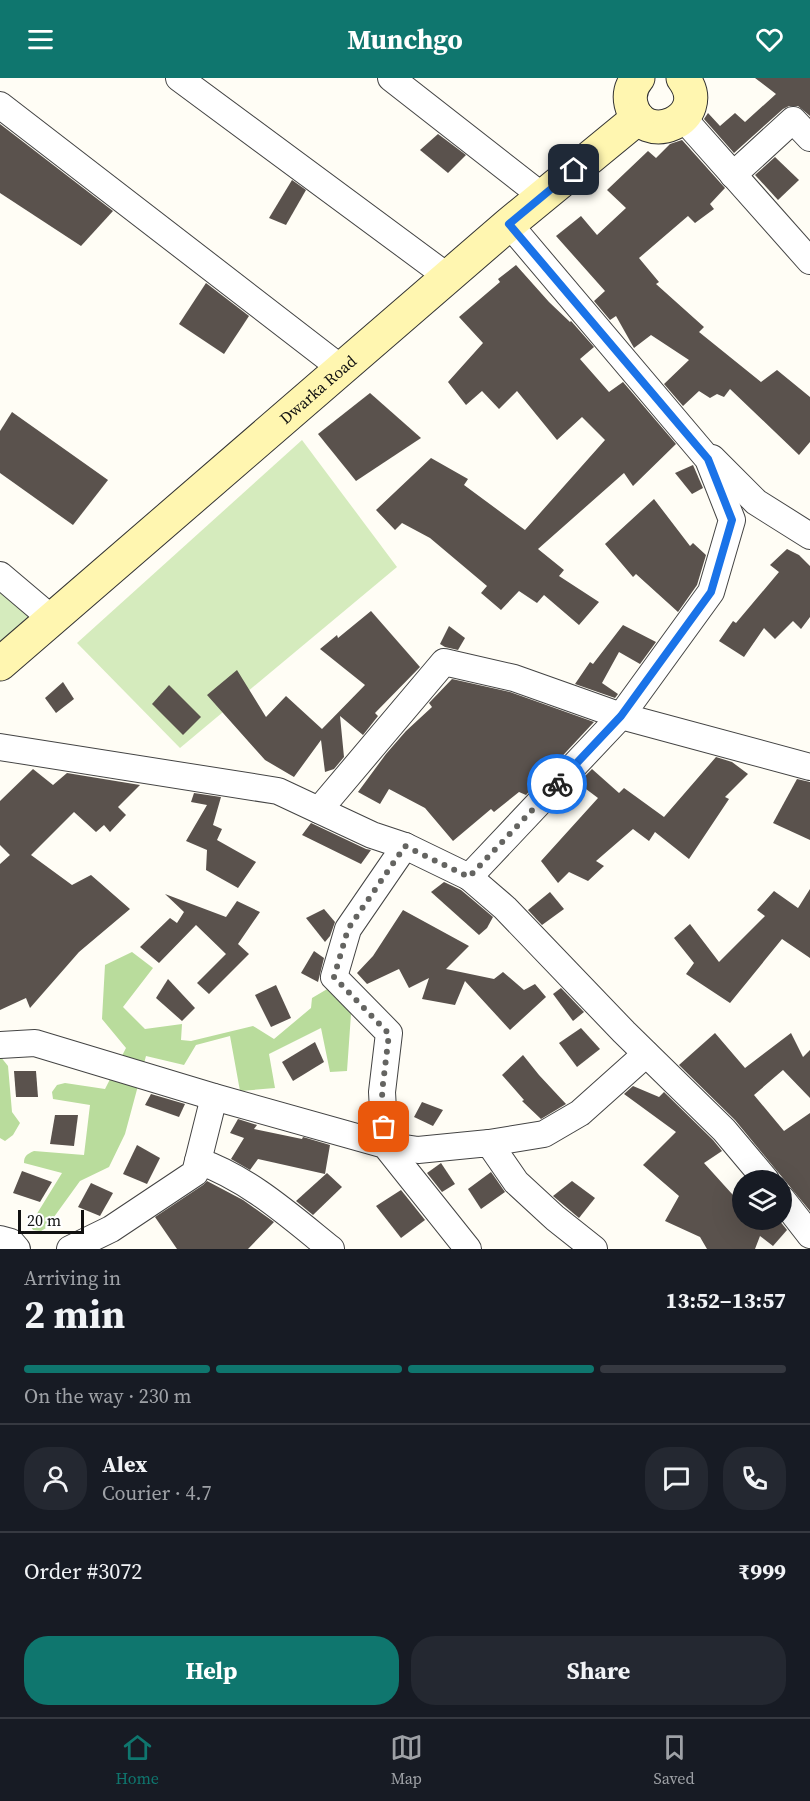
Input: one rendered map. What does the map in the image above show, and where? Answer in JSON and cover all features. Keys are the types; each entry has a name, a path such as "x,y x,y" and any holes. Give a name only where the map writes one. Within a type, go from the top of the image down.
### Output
{"street":[{"path":"179,78 448,277"},
{"path":"391,78 542,196"},
{"path":"638,78 630,92 633,110 638,118 655,127 674,124 683,118 690,99 685,78"},
{"path":"0,105 342,369"},
{"name":"Dwarka Road","path":"0,664 509,224 638,118"},
{"path":"683,118 809,258"},
{"path":"733,175 793,120 810,138"},
{"path":"469,877 621,716 711,592 732,520 708,459 509,224"},
{"path":"680,426 756,502 810,536"},
{"path":"0,575 52,619"},
{"path":"319,810 444,662 514,678 621,716 806,758"},
{"path":"0,747 278,791 372,835 405,846 469,877 505,908 724,1130 758,1170"},
{"path":"405,846 348,929 334,977 389,1034 382,1092 385,1145 468,1249"},
{"path":"0,1045 35,1043 385,1145 418,1150 489,1143 543,1134 580,1113 646,1053"},
{"path":"70,1249 111,1229 195,1173 214,1097"},
{"path":"489,1143 516,1182 555,1218 594,1249"},
{"path":"198,1161 230,1173 265,1197 331,1249"},
{"path":"792,1209 807,1225"},
{"path":"0,1239 11,1242 17,1249"}],"green space":[{"path":"302,440 397,567 180,748 77,643"},
{"path":"0,575 52,619 0,664"},
{"path":"132,952 153,968 123,1007 145,1029 182,1024 181,1040 191,1041 253,1026 274,1039 311,1008 312,998 329,988 351,1014 347,1071 330,1072 321,1028 269,1054 275,1088 240,1091 230,1036 196,1045 184,1065 146,1056 125,1134 109,1167 80,1181 46,1228 41,1231 33,1230 30,1225 62,1173 24,1163 25,1159 34,1151 84,1155 90,1105 53,1099 52,1092 57,1085 65,1083 105,1089 126,1048 102,1019 105,965"},
{"path":"0,1056 8,1066 12,1112 20,1123 13,1135 5,1141 0,1138"}],"building":[{"path":"755,78 810,78 810,116 798,106 789,106 734,153 704,119 708,113 720,126 735,113 745,122 776,94"},
{"path":"0,124 113,211 81,246 0,193"},
{"path":"438,134 466,155 448,173 420,150"},
{"path":"682,140 725,188 710,204 714,209 695,223 688,216 639,258 659,282 656,284 704,327 699,332 761,382 777,370 810,397 810,442 799,455 730,389 724,397 717,394 710,398 699,391 683,406 664,384 689,360 651,335 634,348 616,316 610,320 594,301 605,291 556,236 581,216 597,235 626,208 607,190 648,151 656,158 670,144"},
{"path":"775,157 799,180 778,200 755,175"},
{"path":"292,180 306,190 286,225 269,218"},
{"path":"516,265 594,347 580,359 609,392 623,382 676,444 633,486 624,473 538,549 564,570 559,576 599,602 579,625 544,595 537,603 519,591 501,610 481,593 487,586 430,538 402,523 395,530 376,510 431,458 468,479 464,485 525,530 605,440 582,417 557,440 517,391 499,409 482,391 466,405 448,382 483,343 459,317"},
{"path":"206,283 249,316 224,354 179,324"},
{"path":"370,393 421,438 356,481 318,434"},
{"path":"12,412 108,480 73,525 0,473 0,431"},
{"path":"693,465 703,488 692,494 675,473"},
{"path":"654,499 690,546 693,543 706,555 697,585 678,612 636,574 633,577 605,544"},
{"path":"787,549 799,555 810,566 810,617 801,629 793,621 775,639 764,628 744,657 719,641 733,621 736,623 779,572 770,565"},
{"path":"371,611 420,667 375,713 378,716 363,735 340,716 344,757 334,769 325,772 321,740 294,777 265,760 207,695 237,670 266,717 286,696 322,729 365,685 320,649 337,635 338,638"},
{"path":"623,625 656,642 640,664 619,652 602,683 618,694 615,698 575,684 590,662 593,664"},
{"path":"449,626 465,638 458,650 440,644"},
{"path":"452,679 510,692 594,722 526,795 519,792 494,812 491,809 453,841 425,808 389,789 380,804 358,792 386,754 432,707 429,703"},
{"path":"63,682 74,699 56,713 45,698"},
{"path":"169,685 201,717 183,735 152,704"},
{"path":"716,757 732,762 748,774 725,797 729,799 689,859 655,832 649,841 633,829 596,861 604,866 588,881 569,872 558,883 541,861 598,798 578,783 592,769 619,793 624,788 664,817"},
{"path":"33,769 53,785 67,773 140,785 118,807 126,815 110,832 104,825 96,832 74,812 31,855 72,885 91,875 130,909 79,952 30,1008 26,998 0,1010 0,864 10,855 0,845 0,801"},
{"path":"797,779 810,782 810,840 773,823"},
{"path":"194,793 221,797 213,825 222,829 217,840 256,862 238,888 206,870 207,850 186,841 207,805 191,802"},
{"path":"311,823 371,850 361,864 302,835"},
{"path":"444,882 461,890 493,917 487,928 479,935 431,892"},
{"path":"810,889 810,958 782,939 730,1003 686,974 694,963 674,938 690,924 719,962 765,916 757,910 774,891 798,908"},
{"path":"550,892 564,909 542,925 528,910"},
{"path":"165,894 226,917 237,901 260,912 238,944 249,954 209,994 197,983 226,954 196,925 159,963 140,947 170,918 177,923 184,912"},
{"path":"324,909 335,922 325,942 306,918"},
{"path":"403,910 469,946 446,969 494,979 503,972 524,990 535,984 546,997 510,1030 465,981 455,1005 422,999 429,978 409,988 399,969 367,984 357,973 373,956"},
{"path":"314,951 324,958 318,982 301,973"},
{"path":"168,979 195,1008 182,1021 156,998"},
{"path":"276,985 291,1018 271,1027 255,995"},
{"path":"561,988 584,1012 573,1021 553,994"},
{"path":"581,1028 600,1049 577,1067 559,1043"},
{"path":"715,1033 745,1068 791,1033 803,1057 810,1050 810,1098 783,1070 754,1095 784,1131 810,1113 810,1211 792,1189 792,1170 776,1170 735,1120 679,1065"},
{"path":"315,1042 324,1062 293,1081 282,1062"},
{"path":"523,1055 566,1104 541,1119 522,1101 524,1100 502,1075"},
{"path":"14,1071 36,1071 38,1097 16,1097"},
{"path":"633,1086 659,1097 664,1092 713,1140 722,1151 704,1163 732,1194 732,1230 787,1230 773,1246 760,1236 755,1249 707,1249 700,1237 665,1221 679,1196 643,1165 676,1132 624,1094"},
{"path":"151,1094 185,1104 179,1117 145,1105"},
{"path":"422,1102 443,1110 433,1126 414,1117"},
{"path":"55,1115 78,1115 74,1146 50,1144"},
{"path":"238,1119 257,1125 254,1129 302,1139 303,1137 330,1145 325,1174 258,1159 250,1170 231,1159 244,1138 230,1133"},
{"path":"137,1145 160,1158 147,1184 123,1174"},
{"path":"441,1163 455,1184 442,1192 427,1173"},
{"path":"22,1171 52,1182 40,1202 13,1193"},
{"path":"491,1172 505,1192 481,1209 468,1189"},
{"path":"327,1173 342,1187 313,1215 296,1201"},
{"path":"207,1181 243,1200 274,1222 248,1249 177,1249 155,1217"},
{"path":"572,1181 595,1198 579,1218 553,1196"},
{"path":"91,1183 113,1193 100,1216 78,1207"},
{"path":"401,1190 425,1220 401,1238 376,1206"}],"way so far":[{"path":"384,1127 382,1092 389,1034 334,977 348,929 405,846 469,877 557,784"}],"route":[{"path":"557,784 621,716 711,592 732,520 708,459 509,224 574,170"}]}
